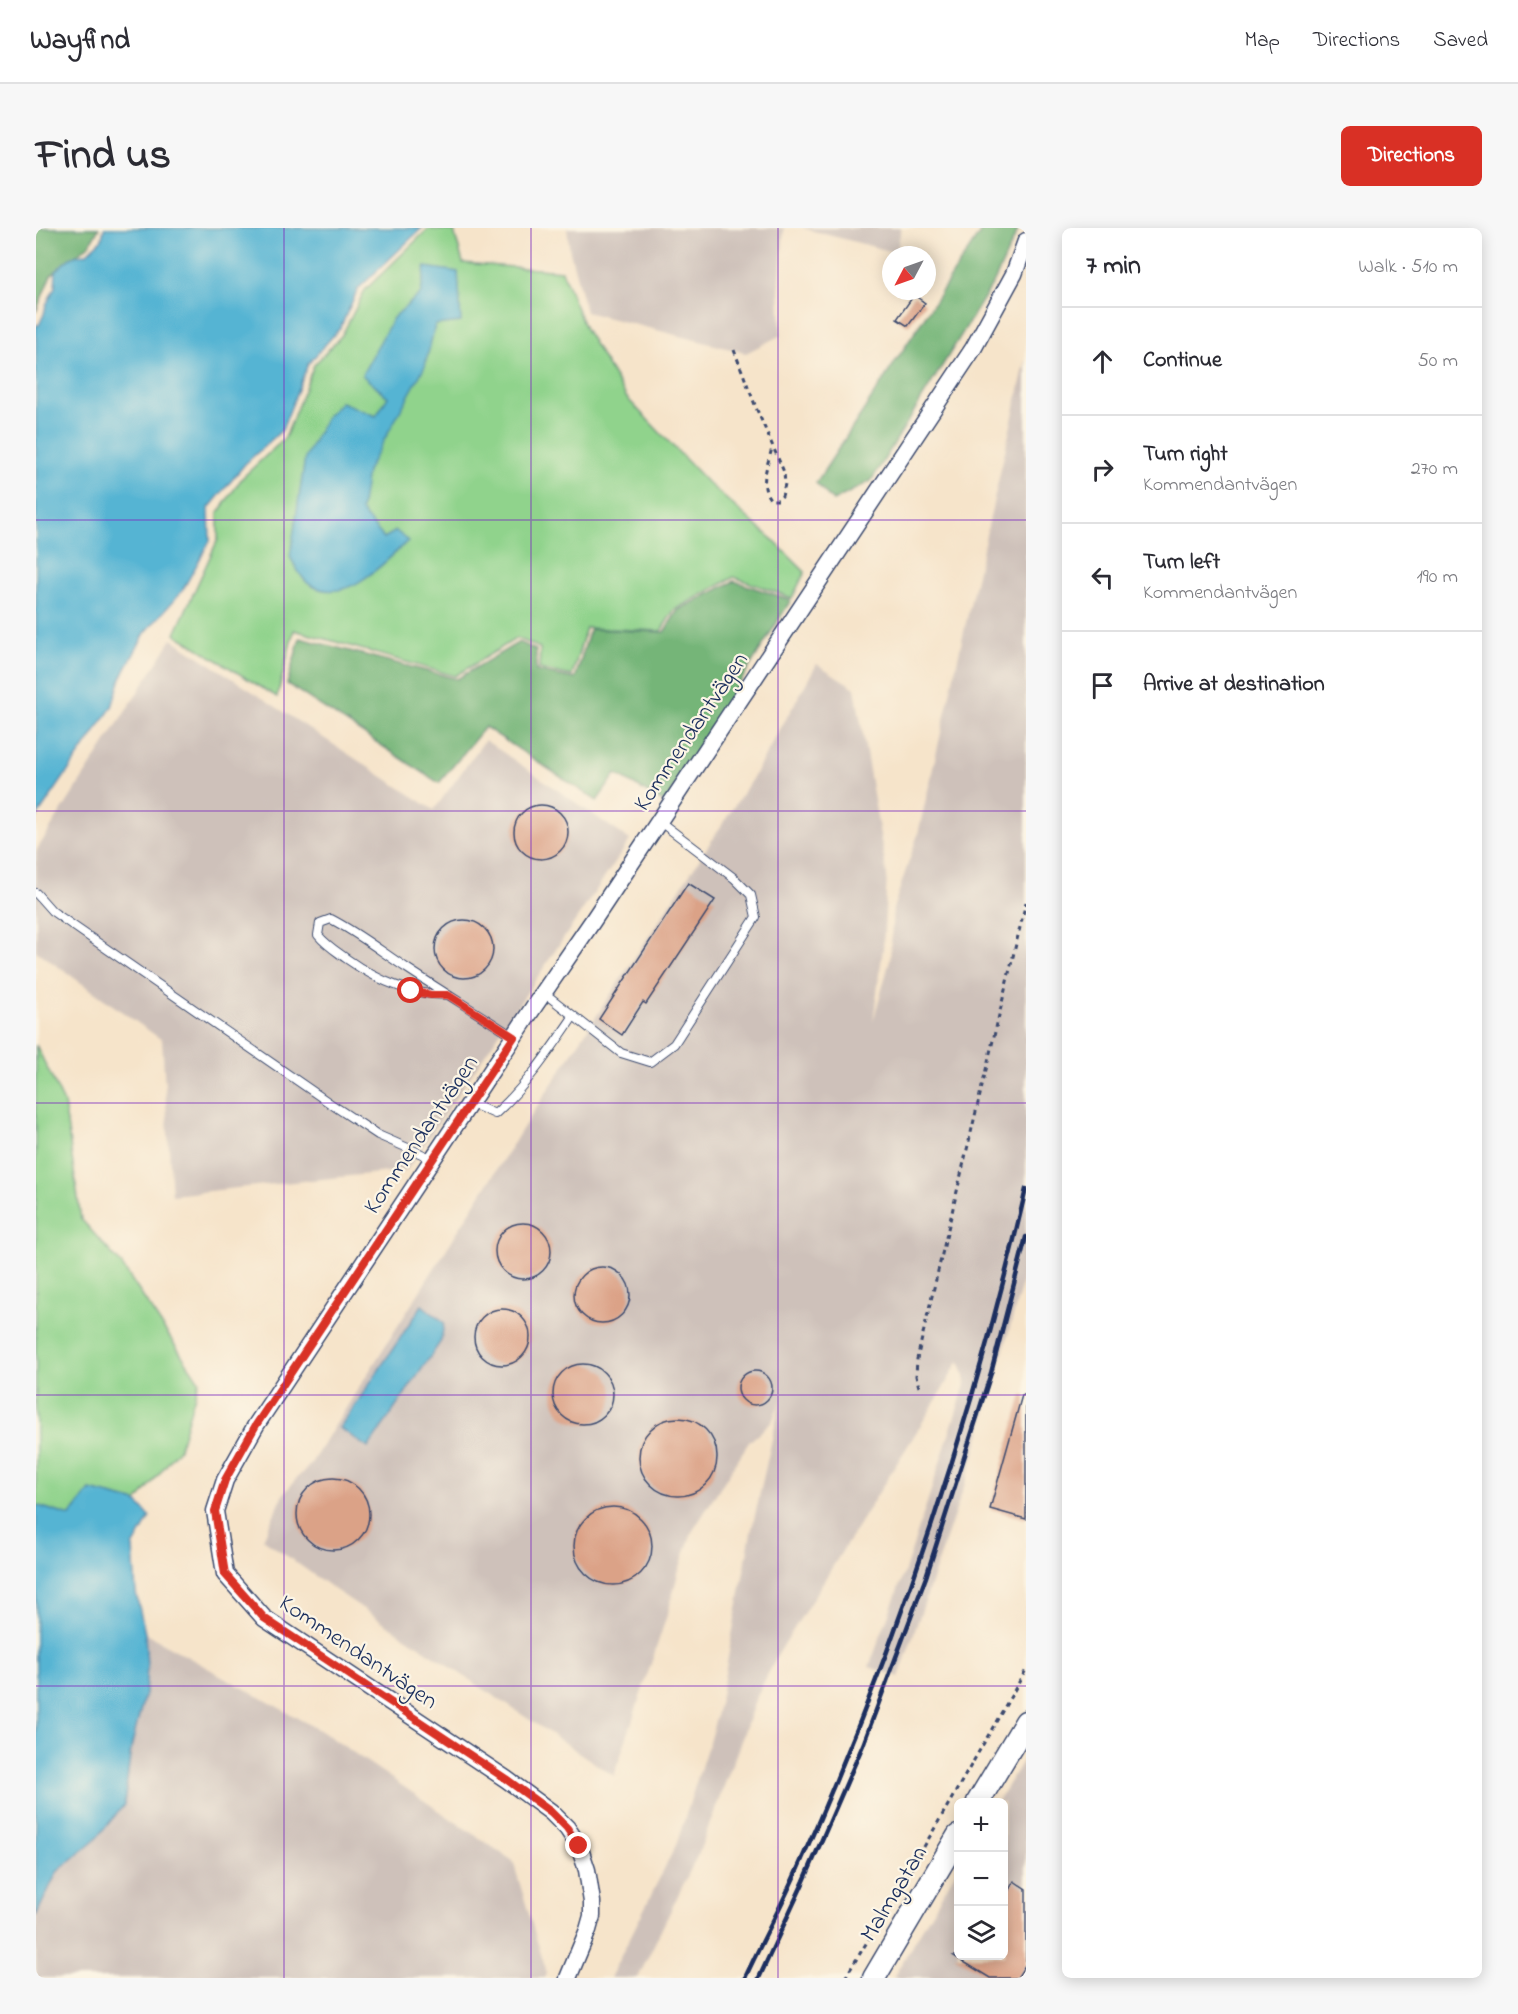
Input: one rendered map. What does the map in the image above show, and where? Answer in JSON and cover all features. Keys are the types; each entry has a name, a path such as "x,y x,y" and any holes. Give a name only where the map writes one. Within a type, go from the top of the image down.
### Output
{"street":[{"name":"Kommendantvägen","path":"568,1978 580,1953 592,1916 591,1882 579,1846 567,1828 551,1812 506,1779 264,1618 225,1574 215,1511 225,1480 256,1425 973,349 1014,274 1026,241"},
{"path":"981,1798 1026,1722"},
{"name":"Malmgatan","path":"874,1978 954,1843"}],"lane":[{"path":"543,992 621,1053 650,1062 674,1044 756,917 751,895 734,878 659,821"},
{"path":"36,893 52,911 331,1104 378,1135 433,1159"},
{"path":"448,995 431,995 411,991 390,984 365,971 326,945 318,934 320,923 331,919 352,930 407,969 448,995 514,1037"},
{"path":"470,1103 495,1114 517,1094 573,1017"}],"path":[{"path":"734,350 772,448 784,472 785,484 782,496 778,500 771,500 764,485 772,448"},
{"path":"919,1388 916,1376 917,1359 1026,902"},
{"path":"845,1978 903,1883 1026,1670"}],"shaded area":[{"path":"567,228 784,228 779,289 781,335 746,353 586,312 570,252"},
{"path":"802,228 901,228 898,246 882,246 882,249"},
{"path":"1026,359 1026,1264 1020,1291 974,1457 899,1677 869,1667 905,1571 966,1382 959,1360 777,1656 756,1698 699,1852 638,1978 610,1978 677,1843 713,1729 751,1533 781,1399 772,1422 749,1442 692,1532 614,1776 335,1590 263,1539 283,1495 310,1465 523,1128 752,779 817,664 855,688 887,876 883,948 873,1022 890,960 893,909 918,834"},
{"path":"172,639 434,810 485,740 630,840 407,1170 172,1195 162,1040 36,951 36,851"},
{"path":"145,1633 326,1734 513,1861 547,1974 545,1978 36,1978 36,1916 57,1872 94,1841 124,1805 131,1748 145,1693 147,1667"},
{"path":"1026,1755 1026,1978 893,1978 954,1875 954,1960 1008,1960 1008,1798 999,1798"}],"green space":[{"path":"36,228 99,228 89,245 51,275 36,312"},
{"path":"983,228 1019,228 994,282 871,481 833,501 816,483"},
{"path":"428,229 454,231 463,263 562,271 585,329 627,398 709,484 773,540 805,572 792,598 734,577 674,610 661,631 586,628 572,676 539,669 540,648 517,638 455,676 294,630 277,697 175,634 218,539 218,513 242,478 285,438 314,365 342,335 365,290"},
{"path":"734,581 791,600 665,803 616,774 597,801 485,727 439,783 287,684 300,638 457,679 519,642 536,650 536,671 575,679 590,629 664,632 678,610"},
{"path":"36,1045 64,1103 81,1219 121,1264 199,1381 179,1449 137,1502 90,1490 70,1516 36,1505"}],"water":[{"path":"104,228 422,228 358,289 340,328 308,364 282,430 245,464 209,508 210,541 182,591 145,633 121,678 112,707 36,818 36,325 39,325 55,287 56,271 69,259 86,254 102,239"},
{"path":"425,267 458,272 461,322 435,325 425,366 367,471 361,511 384,538 396,531 408,541 363,580 350,587 323,590 306,582 290,557 305,458 327,416 341,402 376,416 388,397 362,375 393,318 421,293"},
{"path":"422,1305 444,1323 441,1341 368,1448 340,1428"},
{"path":"90,1490 137,1502 150,1517 133,1547 136,1593 145,1633 147,1667 145,1693 131,1748 124,1805 94,1841 57,1872 36,1916 36,1505 70,1516"}],"building":[{"path":"910,300 921,300 925,303 908,326 897,319"},
{"path":"536,805 546,805 556,809 564,817 568,832 564,847 556,855 546,859 536,859 526,855 518,847 514,837 514,827 518,817 526,809"},
{"path":"688,883 715,900 646,1004 643,1002 622,1035 599,1019"},
{"path":"458,920 470,920 485,928 493,943 493,955 485,970 470,978 458,978 443,970 435,955 435,943 443,928"},
{"path":"518,1223 528,1223 543,1231 549,1240 551,1251 549,1262 543,1271 528,1279 518,1279 507,1274 500,1267 495,1256 495,1246 500,1235 507,1228"},
{"path":"597,1267 607,1267 622,1275 628,1284 630,1295 628,1306 622,1315 607,1323 597,1323 586,1318 579,1311 574,1300 574,1290 579,1279 586,1272"},
{"path":"497,1309 507,1309 522,1317 528,1326 530,1337 528,1348 522,1357 507,1365 497,1365 486,1360 479,1353 474,1342 474,1332 479,1321 486,1314"},
{"path":"577,1364 589,1364 600,1369 608,1377 613,1394 611,1406 600,1419 589,1424 577,1424 566,1419 558,1411 553,1400 553,1388 558,1377 566,1369"},
{"path":"755,1371 767,1376 772,1388 767,1400 755,1405 743,1400 738,1388 743,1376"},
{"path":"1022,1395 1026,1395 1026,1519 990,1509"},
{"path":"670,1418 686,1418 700,1424 711,1435 717,1449 717,1465 711,1479 700,1490 686,1496 670,1496 656,1490 645,1479 639,1465 639,1449 645,1435 656,1424"},
{"path":"333,1478 353,1484 363,1494 369,1514 363,1534 353,1544 333,1550 313,1544 303,1534 297,1514 303,1494 313,1484"},
{"path":"605,1507 621,1507 635,1513 646,1524 652,1538 652,1554 646,1568 635,1579 621,1585 605,1585 591,1579 580,1568 574,1554 574,1538 580,1524 591,1513"},
{"path":"1014,1881 1026,1889 1026,1964 1017,1978 990,1978 961,1960 1008,1960 1008,1892"}],"railway":[{"path":"745,1978 792,1882 834,1786 899,1619 956,1449 1005,1276 1026,1189"},
{"path":"759,1978 863,1745 926,1577 991,1373 1026,1237"}],"route":[{"path":"411,991 431,995 448,995 514,1037 256,1425 225,1480 215,1511 225,1574 264,1618 506,1779 551,1812 567,1828 579,1846"}]}
